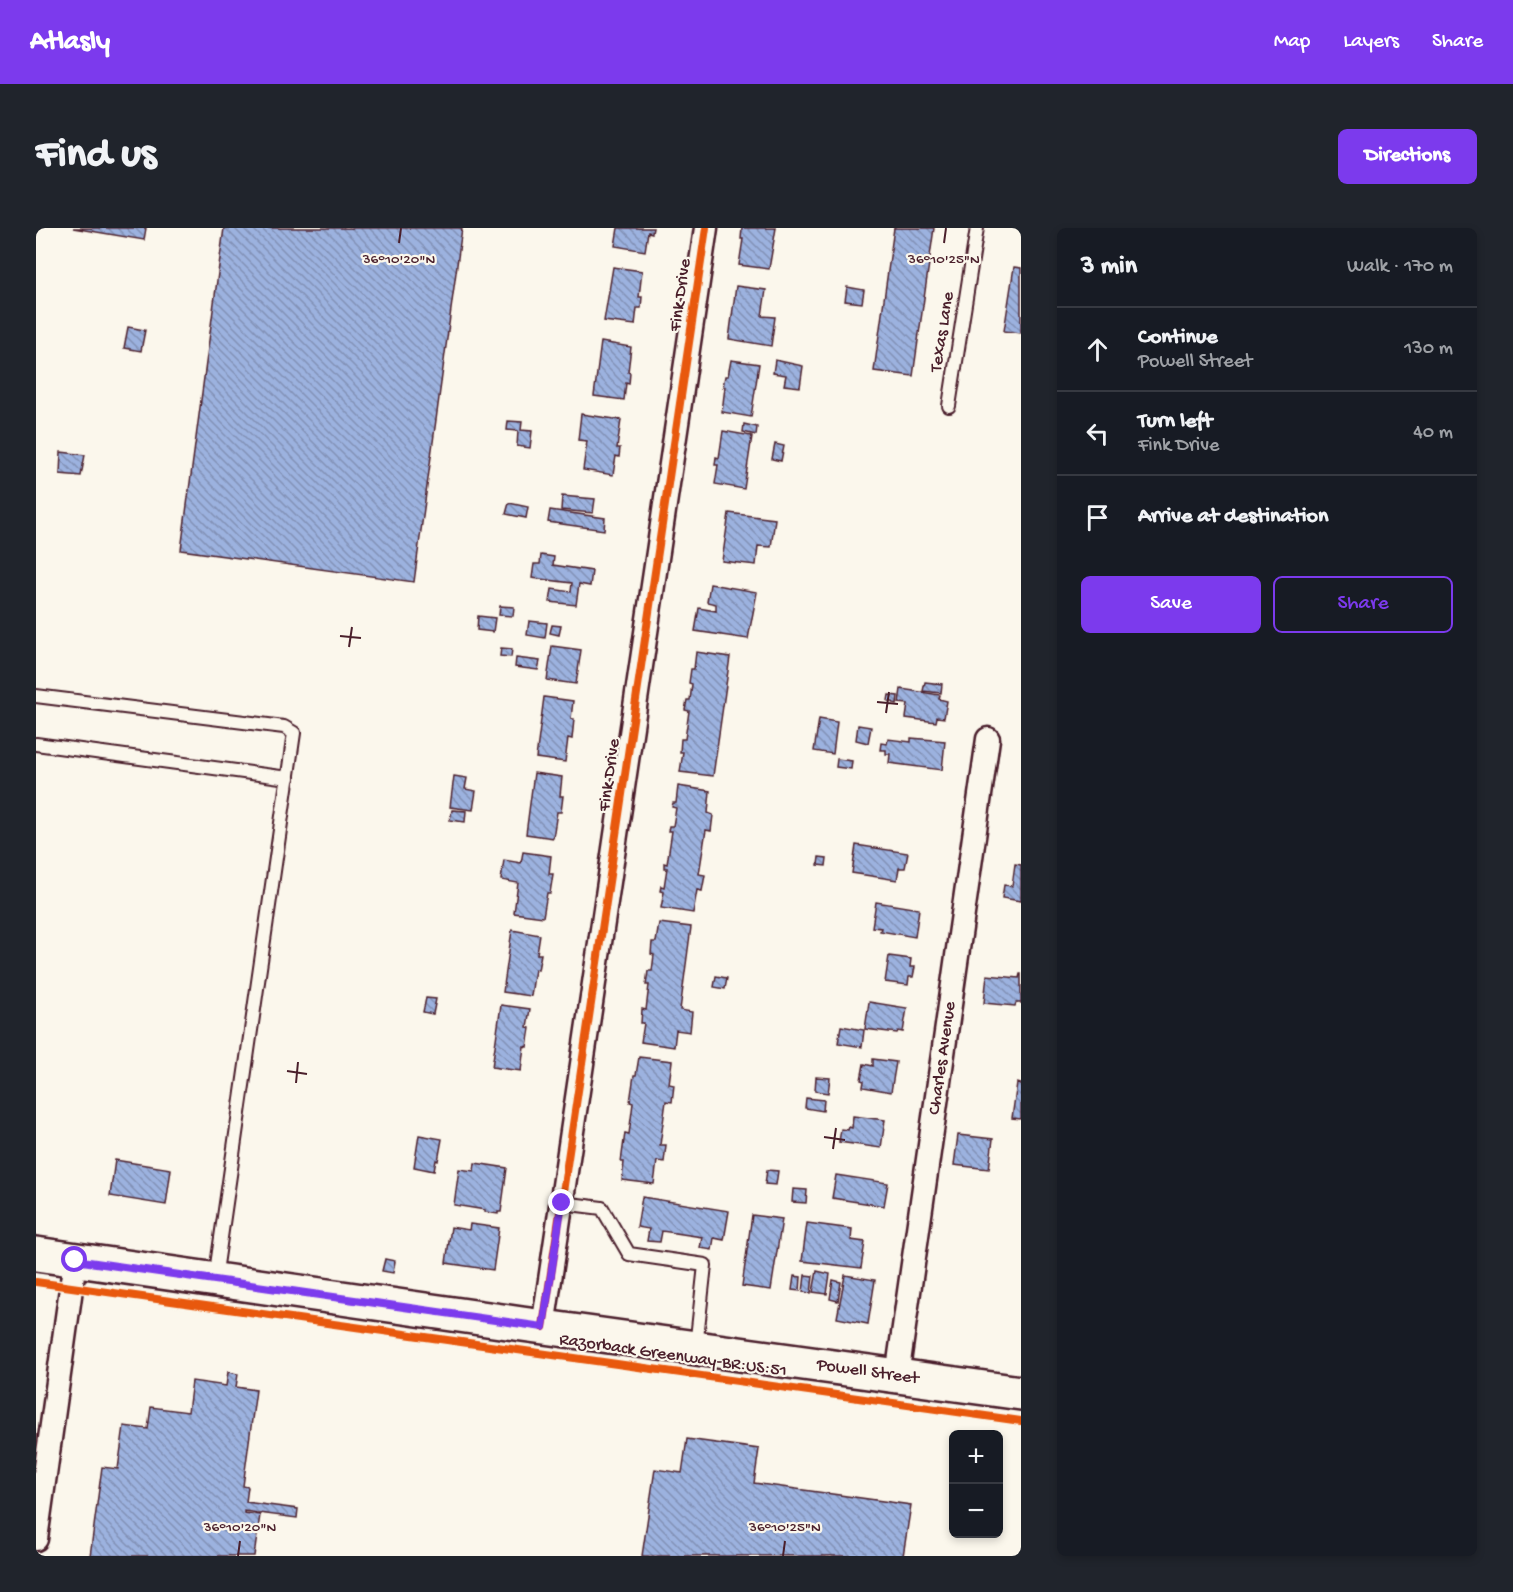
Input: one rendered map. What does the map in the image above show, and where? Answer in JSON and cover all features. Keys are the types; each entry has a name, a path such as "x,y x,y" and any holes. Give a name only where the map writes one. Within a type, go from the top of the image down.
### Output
{"street":[{"name":"Fink Drive","path":"543,1327 706,228"},
{"name":"Charles Avenue","path":"897,1376 988,739"},
{"name":"Powell Street","path":"36,1254 1021,1394"},
{"path":"36,1539 75,1260"}],"lane":[{"name":"Texas Lane","path":"949,406 977,228"},
{"path":"36,696 284,727 294,733 215,1280"},
{"path":"36,744 288,778"},
{"path":"562,1203 602,1208 629,1254 705,1265 696,1348"}],"building":[{"path":"73,228 146,228 144,240"},
{"path":"224,228 462,228 414,582 181,550"},
{"path":"618,228 653,228 652,233 648,232 645,251 615,246"},
{"path":"742,228 776,228 769,269 739,265 743,239 741,239"},
{"path":"894,228 934,228 913,376 874,371"},
{"path":"613,267 642,271 639,297 642,297 641,308 637,308 635,325 604,321"},
{"path":"1014,267 1021,268 1021,333 1004,331"},
{"path":"736,286 766,290 762,316 775,317 771,346 729,339"},
{"path":"847,287 864,290 862,303 845,301"},
{"path":"128,327 145,330 141,351 124,348"},
{"path":"601,342 631,347 629,384 626,383 624,400 594,396"},
{"path":"731,360 759,364 751,417 722,412 725,387 723,387"},
{"path":"775,360 803,366 800,387 784,385 786,375 773,373"},
{"path":"581,414 621,420 617,448 620,448 619,457 616,456 613,475 583,470 587,441 578,440"},
{"path":"508,421 522,422 521,430 532,431 530,448 517,446 518,431 507,430"},
{"path":"744,424 757,427 756,435 743,432"},
{"path":"723,431 752,436 744,489 715,484 718,465 715,465 716,457 719,458"},
{"path":"775,444 784,446 781,461 772,459"},
{"path":"61,452 85,455 81,476 60,474"},
{"path":"562,496 595,499 593,513 561,510"},
{"path":"509,503 528,507 526,518 506,514"},
{"path":"550,510 605,518 604,530 548,522"},
{"path":"729,513 775,519 771,547 758,546 756,565 722,561"},
{"path":"541,555 554,557 553,565 592,571 590,586 579,584 576,605 550,602 552,589 571,592 572,583 532,578 534,564 540,564"},
{"path":"710,584 757,592 748,639 695,631 699,608 716,611 716,604 707,602"},
{"path":"500,606 514,607 513,616 499,615"},
{"path":"478,616 495,618 493,632 477,630"},
{"path":"529,621 547,623 545,638 527,635"},
{"path":"552,625 561,626 559,635 550,633"},
{"path":"552,646 581,650 576,684 547,680"},
{"path":"501,648 512,649 511,657 500,656"},
{"path":"696,652 730,657 713,776 680,772 683,752 680,752 681,739 685,739 689,711 685,710 687,700 690,700 692,684 689,683"},
{"path":"516,658 540,661 538,670 515,667"},
{"path":"925,682 942,684 941,693 923,691"},
{"path":"901,689 940,695 939,699 947,701 944,718 937,717 936,722 906,718 908,704 899,703"},
{"path":"889,695 898,696 897,704 888,701"},
{"path":"544,697 573,701 572,739 568,738 565,762 536,758"},
{"path":"819,719 837,722 833,754 814,751"},
{"path":"858,725 871,727 868,743 856,740"},
{"path":"911,738 945,741 942,770 889,763 890,754 886,754 886,750 880,750 881,743 887,744 888,739 911,742"},
{"path":"837,759 852,761 851,769 836,767"},
{"path":"534,773 562,777 561,812 557,812 553,838 526,834"},
{"path":"454,776 467,778 465,789 476,791 473,810 450,807"},
{"path":"678,786 710,791 708,813 713,815 711,831 706,830 699,874 705,875 702,891 697,890 693,913 661,908 664,892 660,891 661,886 664,887 667,868 664,868 664,863 667,864 672,831 668,831 669,826 673,826 676,808 672,807 673,803 676,803"},
{"path":"452,810 466,811 465,822 450,820"},
{"path":"856,845 908,853 905,868 899,868 897,880 852,873"},
{"path":"523,852 551,856 549,874 553,874 543,917 514,913 518,883 501,880 504,860 521,863"},
{"path":"819,857 827,858 826,866 818,865"},
{"path":"1015,864 1021,865 1021,901 1002,898 1004,885 1012,886"},
{"path":"876,902 919,909 915,937 880,931 881,928 872,927"},
{"path":"659,923 691,927 680,1010 692,1012 690,1032 676,1030 674,1047 641,1042 644,1023 641,1023 642,1009 646,1010 648,971 652,971 654,955 651,954 652,942 656,942"},
{"path":"512,930 540,935 537,954 541,954 538,970 535,969 531,996 503,992"},
{"path":"889,956 911,959 910,967 915,967 913,977 909,977 908,985 885,982"},
{"path":"1020,974 1021,1003 1016,1003 1015,1006 984,1003 987,975 1019,978"},
{"path":"716,976 727,978 725,989 714,987"},
{"path":"426,998 436,999 433,1014 423,1012"},
{"path":"869,1002 907,1008 903,1032 865,1029"},
{"path":"501,1005 530,1009 527,1027 530,1028 527,1047 524,1046 521,1071 492,1067"},
{"path":"841,1026 864,1030 862,1047 838,1043"},
{"path":"639,1057 672,1061 669,1084 674,1085 672,1102 666,1101 660,1145 666,1145 664,1162 657,1161 654,1184 622,1180 624,1162 621,1162 625,1133 629,1134 633,1103 630,1102"},
{"path":"873,1059 896,1062 891,1092 863,1087 864,1081 861,1080 864,1064 873,1066"},
{"path":"816,1077 830,1078 828,1093 815,1091"},
{"path":"1017,1083 1021,1084 1021,1119 1012,1118"},
{"path":"806,1098 824,1100 823,1111 805,1108"},
{"path":"853,1116 885,1120 881,1148 839,1142 841,1129 852,1128"},
{"path":"419,1135 442,1139 434,1171 414,1167"},
{"path":"958,1135 993,1139 989,1169 954,1165"},
{"path":"115,1160 171,1169 166,1205 110,1196"},
{"path":"475,1163 507,1168 501,1212 498,1214 454,1205 459,1169 474,1171"},
{"path":"767,1170 778,1171 776,1185 765,1184"},
{"path":"836,1175 888,1183 884,1206 832,1198"},
{"path":"793,1189 807,1190 806,1203 792,1202"},
{"path":"642,1197 729,1211 724,1240 714,1238 712,1250 700,1248 702,1237 662,1231 660,1242 647,1241 649,1229 637,1227"},
{"path":"752,1215 782,1219 771,1290 742,1286"},
{"path":"807,1223 852,1229 851,1240 865,1242 861,1268 802,1261"},
{"path":"470,1224 499,1228 493,1270 446,1263 451,1227 469,1230"},
{"path":"385,1259 395,1261 393,1273 382,1271"},
{"path":"817,1271 830,1274 827,1294 813,1292"},
{"path":"805,1275 813,1276 811,1293 803,1292"},
{"path":"845,1275 875,1280 868,1324 837,1318"},
{"path":"794,1276 801,1277 800,1291 792,1290"},
{"path":"833,1280 841,1282 838,1301 830,1299"},
{"path":"228,1372 238,1374 236,1387 256,1390 243,1486 248,1487 246,1502 298,1509 297,1518 244,1511 244,1513 260,1515 254,1556 90,1556 102,1467 118,1469 124,1426 148,1429 151,1407 188,1412 192,1381 226,1386"},
{"path":"687,1439 759,1449 754,1483 911,1505 903,1556 642,1556 655,1469 682,1473"}],"cycle path":[{"path":"543,1327 706,228"},
{"name":"Razorback Greenway-BR:US:51","path":"36,1282 1021,1421"}],"route":[{"path":"75,1260 543,1327 562,1203"}]}
